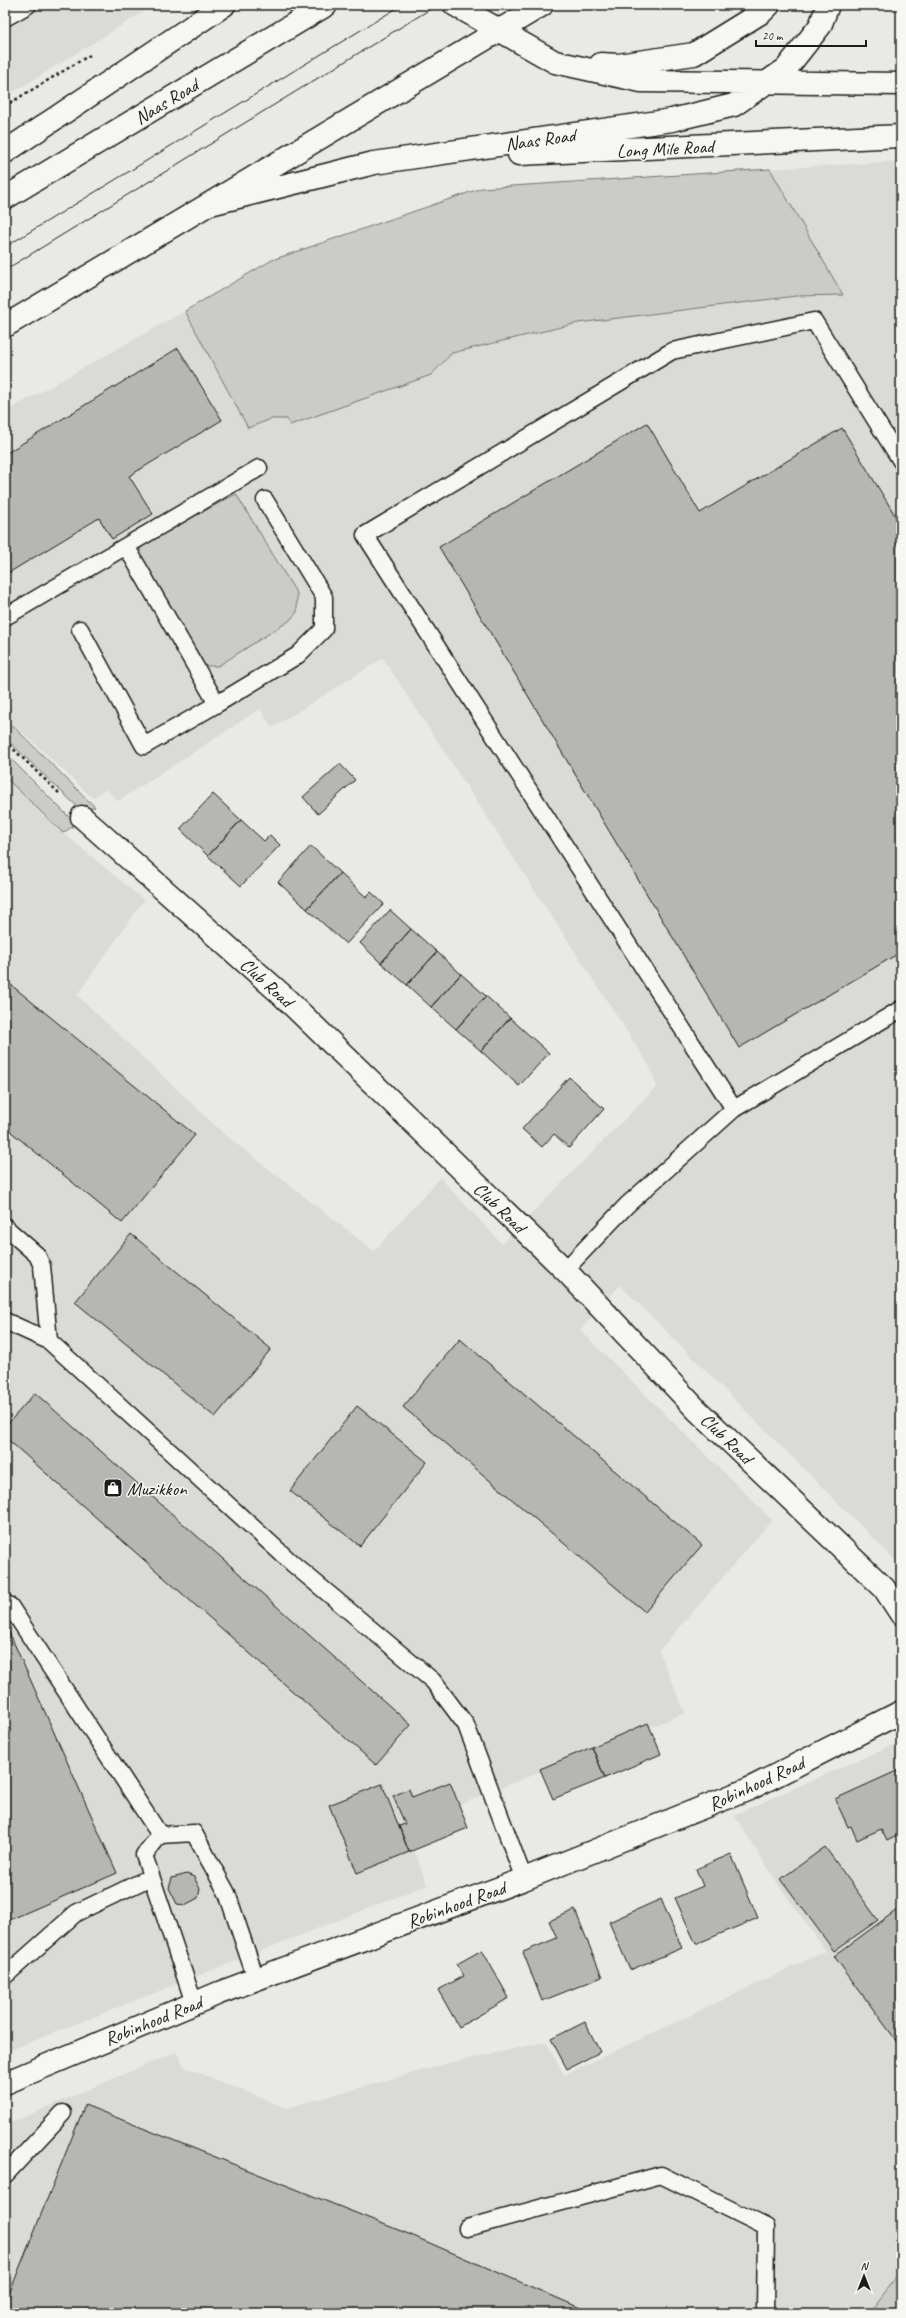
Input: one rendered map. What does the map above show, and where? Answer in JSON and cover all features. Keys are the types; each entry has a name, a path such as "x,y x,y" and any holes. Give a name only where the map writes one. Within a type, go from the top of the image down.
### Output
{"main road":[{"path":"5,152 224,5"},
{"name":"Naas Road","path":"5,198 326,5"},
{"path":"455,5 556,62 641,81 901,84"},
{"name":"Naas Road","path":"5,326 542,5"},
{"path":"556,62 618,65 694,54 762,12 769,5"},
{"name":"Naas Road","path":"210,204 374,163 672,120 734,105 786,69 820,26 828,5"},
{"name":"Long Mile Road","path":"428,156 566,153 901,136"},
{"name":"Club Road","path":"82,817 280,993 565,1270 697,1410 884,1588 901,1614"},
{"name":"Robinhood Road","path":"5,2083 194,2003 524,1879 749,1790 901,1712"}],"lane":[{"path":"5,18 28,5"},
{"path":"734,1109 365,534 672,351 814,321 901,461"},
{"path":"5,617 259,468"},
{"path":"80,629 144,746 298,655 324,629 324,597 265,500"},
{"path":"126,546 217,704"},
{"path":"565,1270 627,1205 734,1109 901,1009"},
{"path":"5,1227 37,1254 42,1266 49,1341"},
{"path":"5,1321 49,1341 293,1564 433,1681 466,1725 524,1879"},
{"path":"5,1603 10,1606 160,1835"},
{"path":"194,2003 144,1855 160,1835 194,1833 227,1893 256,1979"},
{"path":"5,1976 76,1913 151,1877"},
{"path":"5,2176 63,2112"},
{"path":"467,2228 662,2175 766,2227 765,2313"}],"path":[{"path":"5,106 94,53"},
{"path":"5,741 82,817"}],"shaded area":[{"path":"5,5 155,5 5,97"},
{"path":"901,161 901,1566 620,1285 580,1330 772,1520 659,1651 685,1713 459,1805 450,1782 412,1797 394,1796 427,1885 5,2052 5,777 63,833 144,900 77,995 224,1134 374,1251 440,1178 502,1244 657,1086 649,1065 383,658 272,728 260,709 118,801 106,789 93,798 5,716 5,412 185,311 248,428 271,419 287,418 290,424 431,375 452,353 578,323 796,296 842,295 770,169"},
{"path":"770,169 843,295 796,296 578,323 452,353 431,375 290,425 287,419 271,419 248,428 185,311 272,260 482,188"},
{"path":"236,494 297,594 297,612 289,621 218,666 205,666 139,562 141,545"},
{"path":"5,718 95,807 82,811 5,738"},
{"path":"5,753 76,824 63,833 5,777"},
{"path":"901,1741 901,2272 870,2313 5,2313 5,2125 176,2052 185,2067 286,2108 453,2062 546,2042 564,2075 826,1951 778,1884 734,1815"},
{"path":"901,2271 901,2313 868,2313"}],"building":[{"path":"178,348 222,420 129,476 153,514 112,539 99,518 5,575 5,454"},
{"path":"647,423 700,513 842,428 901,525 901,952 739,1048 439,547"},
{"path":"340,764 355,780 318,814 303,797"},
{"path":"213,794 241,820 208,856 180,829"},
{"path":"241,820 264,841 270,835 280,845 241,886 208,856"},
{"path":"311,846 340,873 307,909 278,882"},
{"path":"340,873 366,897 371,892 384,904 346,944 307,909"},
{"path":"390,910 411,929 381,963 360,943"},
{"path":"411,929 437,952 407,985 381,963"},
{"path":"437,952 461,974 431,1007 407,985"},
{"path":"461,974 486,996 456,1029 431,1007"},
{"path":"5,980 195,1135 122,1223 5,1127"},
{"path":"486,996 510,1018 481,1051 456,1029"},
{"path":"510,1018 549,1053 519,1086 481,1051"},
{"path":"569,1077 604,1109 569,1148 554,1134 542,1147 522,1129"},
{"path":"131,1234 271,1349 215,1417 75,1302"},
{"path":"460,1339 702,1545 645,1612 403,1407"},
{"path":"35,1393 411,1725 376,1765 5,1437 5,1427"},
{"path":"357,1406 427,1462 360,1546 290,1491"},
{"path":"5,1623 117,1873 5,1922"},
{"path":"648,1723 661,1754 605,1778 592,1747"},
{"path":"592,1747 605,1778 553,1799 540,1769"},
{"path":"901,1769 901,1834 887,1841 881,1829 857,1840 851,1826 848,1827 835,1799"},
{"path":"450,1782 468,1828 409,1852 399,1826 405,1824 393,1796 409,1789 412,1797"},
{"path":"382,1784 409,1852 357,1873 329,1805"},
{"path":"825,1847 878,1920 834,1951 781,1879"},
{"path":"731,1854 758,1918 696,1944 675,1898 703,1886 696,1869"},
{"path":"187,1874 194,1877 200,1889 198,1898 185,1905 177,1904 169,1888 172,1878"},
{"path":"661,1899 682,1948 630,1970 609,1922"},
{"path":"901,1907 901,2047 834,1956"},
{"path":"575,1910 602,1977 542,2001 523,1952 557,1938 549,1921"},
{"path":"482,1950 509,1998 459,2027 438,1990 464,1976 457,1964"},
{"path":"585,2022 600,2052 567,2069 551,2039"},
{"path":"85,2105 411,2235 592,2313 5,2313 5,2304"}],"tram line":[{"path":"5,247 402,5"},
{"path":"5,270 437,5"}],"place":[{"name":"Muzikkon","path":"113,1488"}]}
